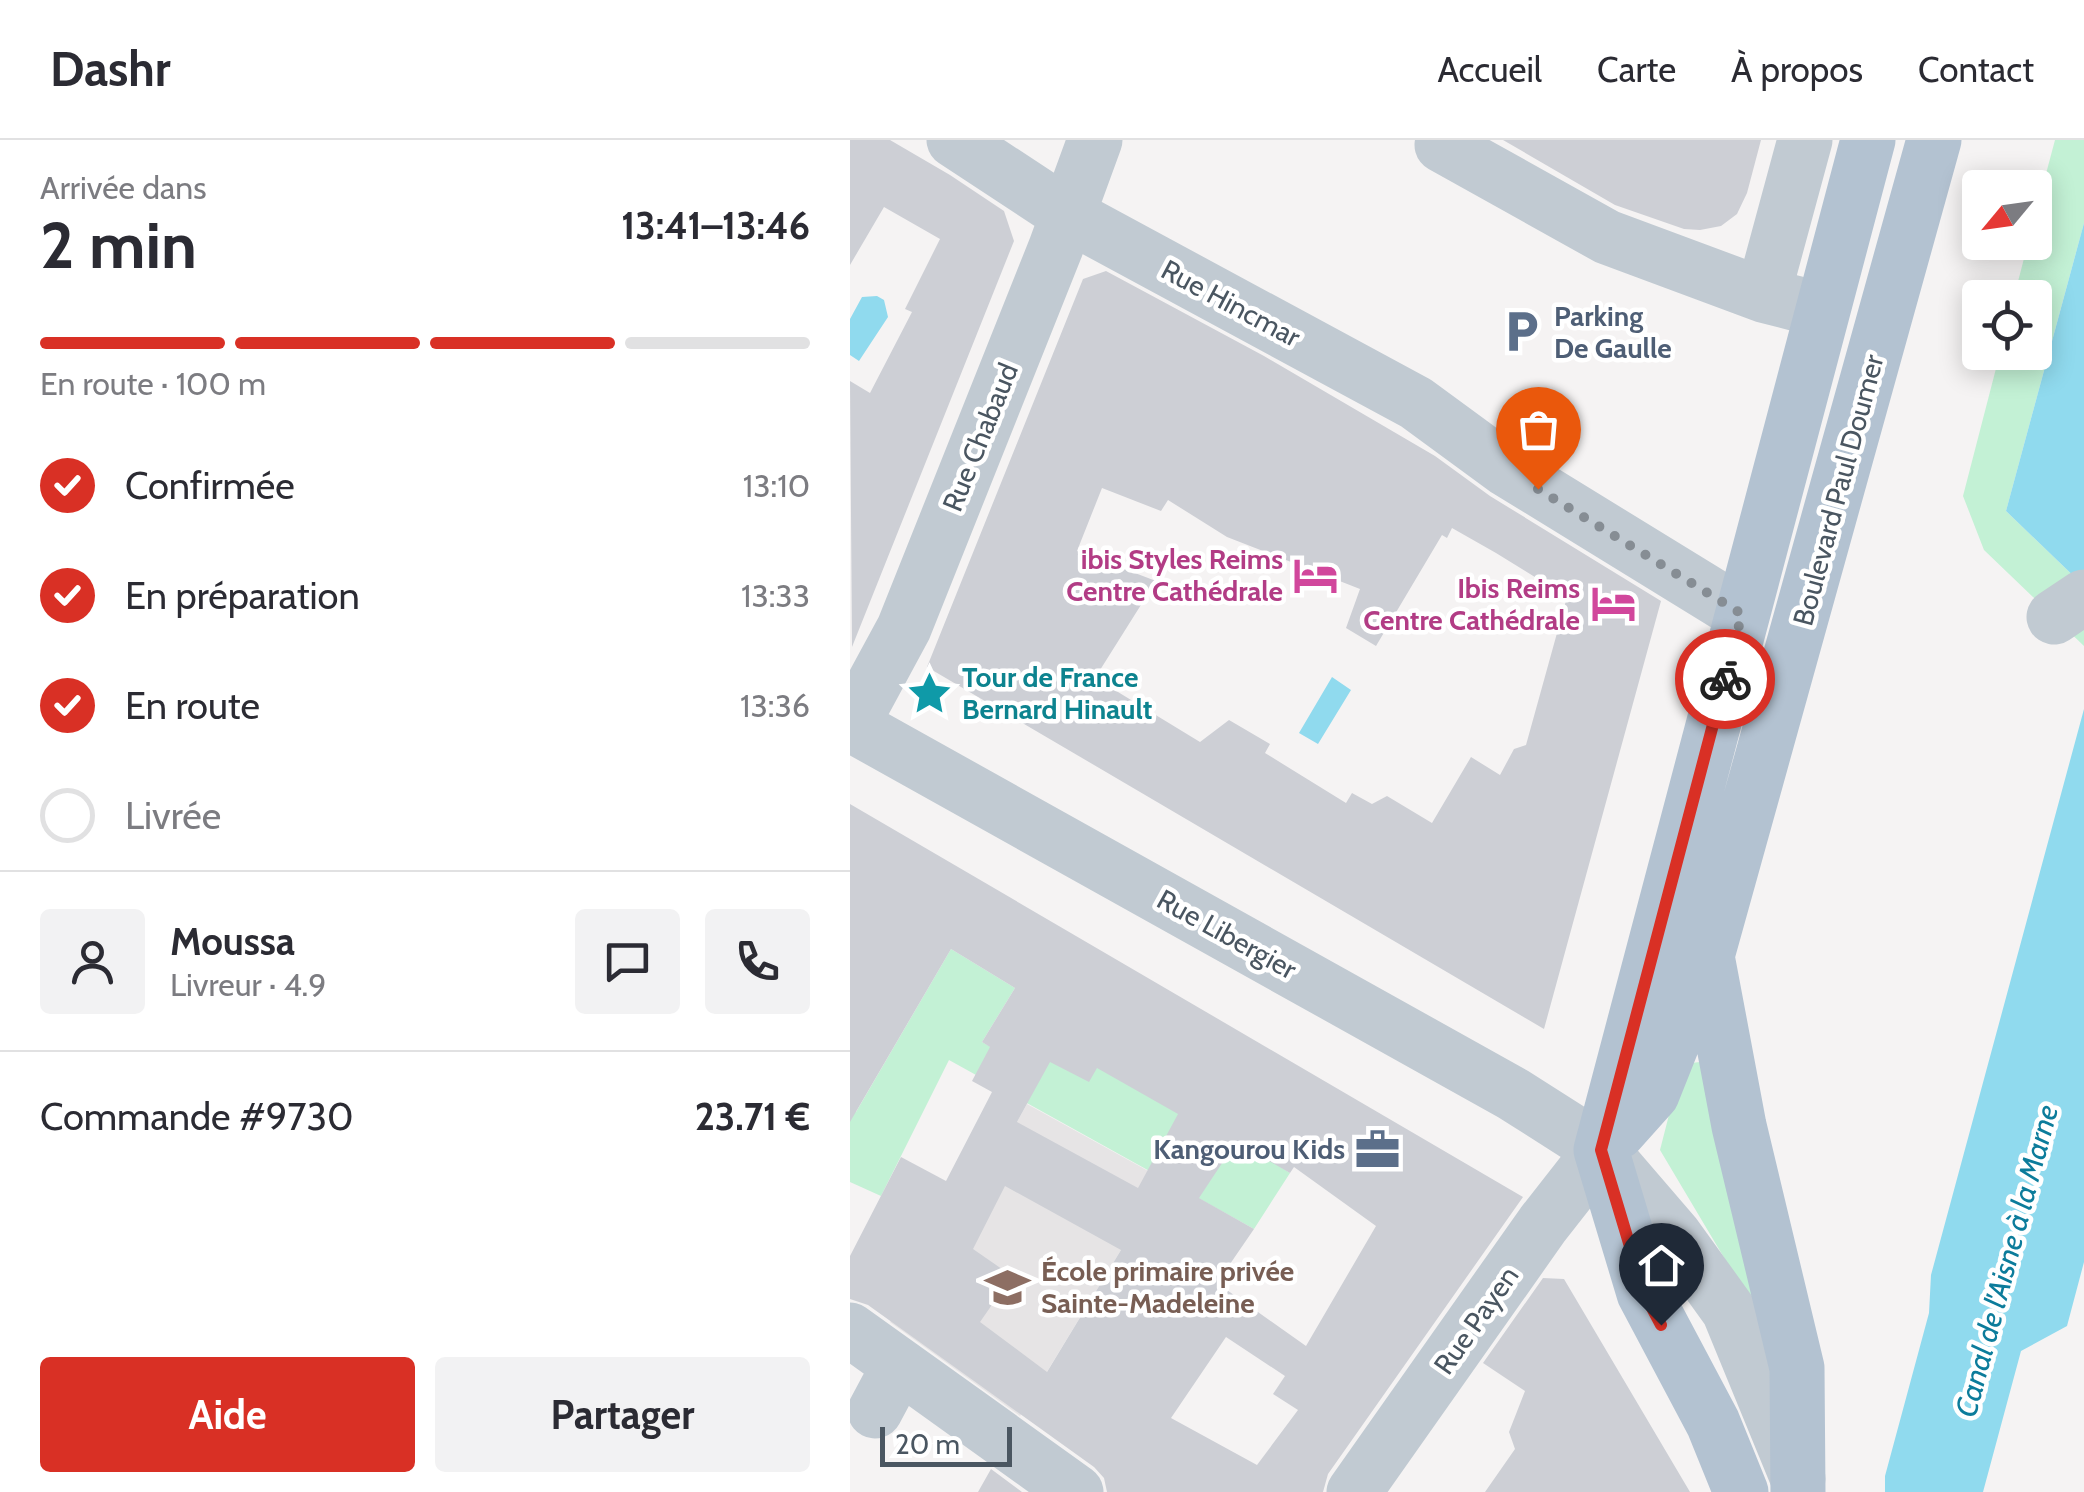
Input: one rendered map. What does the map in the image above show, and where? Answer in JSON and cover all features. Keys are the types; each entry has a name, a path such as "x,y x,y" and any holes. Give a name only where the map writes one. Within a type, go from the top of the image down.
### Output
{"main road":[{"path":"1741,1492 1712,1423 1644,1293 1601,1150 1868,140"},
{"name":"Boulevard Paul Doumer","path":"1601,1150 1652,1094 1707,956 1934,140"},
{"name":"Boulevard Paul Doumer","path":"1707,956 1739,1126 1797,1368 1798,1486"}],"street":[{"name":"Rue Hincmar","path":"954,140 1068,215 1416,403 1500,480 1742,614"},
{"name":"Rue Chabaud","path":"851,726 904,628 1095,140"},
{"path":"1763,295 1805,140"},
{"path":"1460,148 1607,238 1763,295 1823,311"},
{"name":"Rue Libergier","path":"851,726 1513,1094 1601,1150"},
{"name":"Boulevard Paul Doumer","path":"1601,1150 1675,1236 1729,1312 1798,1486"},
{"name":"Rue Payen","path":"1354,1492 1543,1224 1601,1150"},
{"path":"850,1330 887,1388 1076,1492"}],"shaded area":[{"name":"École primaire privée Sainte-Madeleine","path":"1027,1104 1170,1183 1121,1250 1020,1416 890,1322 954,1235"}],"green space":[{"path":"2055,140 2084,140 2084,223 2052,341 2052,280 2018,280 2024,260 2052,260 2052,170 2047,170"},
{"path":"1996,370 2044,370 2006,511 2084,586 2084,646 1984,550 1963,496"},
{"path":"951,949 1015,988 982,1042 996,1050 1098,1067 1248,1122 1279,1166 1290,1173 1254,1229 949,1060 881,1196 850,1182 850,1109 856,1112"},
{"path":"1709,1061 1770,1306 1748,1298 1660,1150 1682,1064"}],"water":[{"path":"2084,223 2084,586 2006,511 2044,370 2052,370 2052,341"},
{"path":"877,296 884,300 888,317 859,361 850,355 850,319 862,297"},
{"path":"1332,677 1351,690 1318,744 1299,733"},
{"name":"Canal de l'Aisne à la Marne","path":"2084,709 2084,1262 2067,1326 2021,1351 1983,1492 1885,1492 1885,1476 1929,1313 1931,1275"}],"building":[{"path":"850,140 890,140 950,175 1004,211 1014,241 852,647 850,381 870,393 912,312 905,309 940,239 884,207 850,265"},
{"path":"1503,140 1761,140 1747,193 1737,214 1721,226 1700,230 1684,229 1615,205"},
{"path":"1106,271 1264,356 1435,456 1490,496 1661,601 1544,1029 927,667 1083,279","holes":["1102,488 1161,511 1168,500 1227,537 1360,589 1346,628 1376,646 1442,535 1447,538 1452,528 1567,597 1526,745 1514,749 1500,775 1471,757 1432,823 1387,796 1372,804 1352,793 1346,803 1265,753 1270,744 1229,720 1200,742 1095,678 1156,581 1077,551"]},
{"path":"850,804 1523,1197 1328,1474 1323,1492 1107,1492 1104,1478 1094,1467 868,1305 850,1299 850,1256 901,1157 946,1181 992,1092 972,1081 990,1047 982,1042 1015,988 951,949 850,1122","holes":["1050,1062 1089,1082 1097,1068 1178,1114 1138,1188 1017,1122","1236,1142 1290,1173 1294,1167 1376,1226 1306,1346 1217,1283 1254,1229 1199,1198","1005,1186 1121,1250 1047,1372 980,1322 1012,1276 973,1249","1226,1337 1285,1376 1273,1394 1298,1410 1257,1465 1171,1418"]},
{"path":"1543,1278 1564,1279 1690,1492 1485,1492 1515,1449 1509,1432 1525,1391 1483,1363"},
{"path":"991,1469 1022,1492 978,1492"}],"way so far":[{"path":"1538,489 1742,614 1725,679"}],"place":[{"name":"Parking De Gaulle","path":"1521,332"},
{"name":"ibis Styles Reims Centre Cathédrale","path":"1316,575"},
{"name":"Ibis Reims Centre Cathédrale","path":"1613,604"},
{"name":"Tour de France Bernard Hinault","path":"929,693"},
{"name":"Kangourou Kids","path":"1378,1149"},
{"name":"École primaire privée Sainte-Madeleine","path":"1008,1287"}],"route":[{"path":"1661,1325 1644,1293 1601,1150 1725,679"}]}
